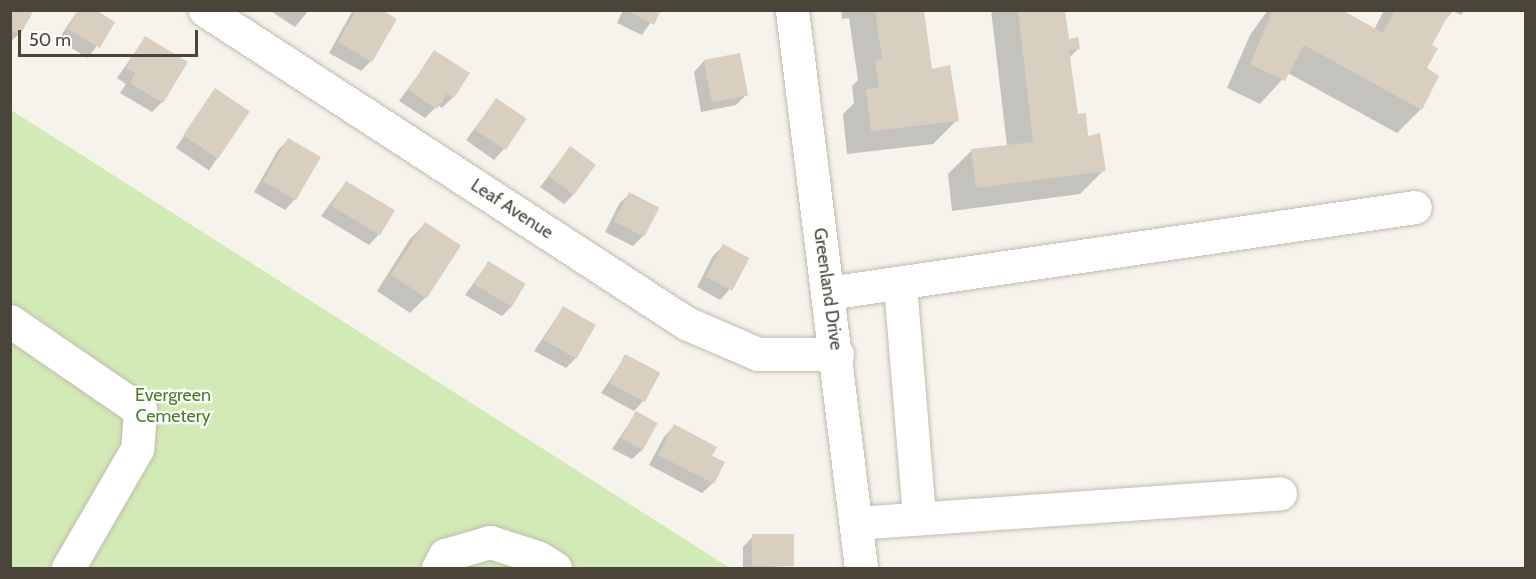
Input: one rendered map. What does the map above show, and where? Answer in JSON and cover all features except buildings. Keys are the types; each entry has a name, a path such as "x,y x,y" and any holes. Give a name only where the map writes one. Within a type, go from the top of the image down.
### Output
{"street":[{"name":"Leaf Avenue","path":"206,10 686,323 758,354 837,354"},
{"name":"Greenland Drive","path":"792,10 837,354 861,568"},
{"path":"828,293 900,285 1415,207"},
{"path":"900,285 919,518"},
{"path":"10,321 141,410 137,449 75,566"},
{"path":"856,523 1280,493"},
{"path":"438,568 445,555 490,542 537,557 555,568"}],"green space":[{"name":"Evergreen Cemetery","path":"11,110 730,568 11,568"}]}
